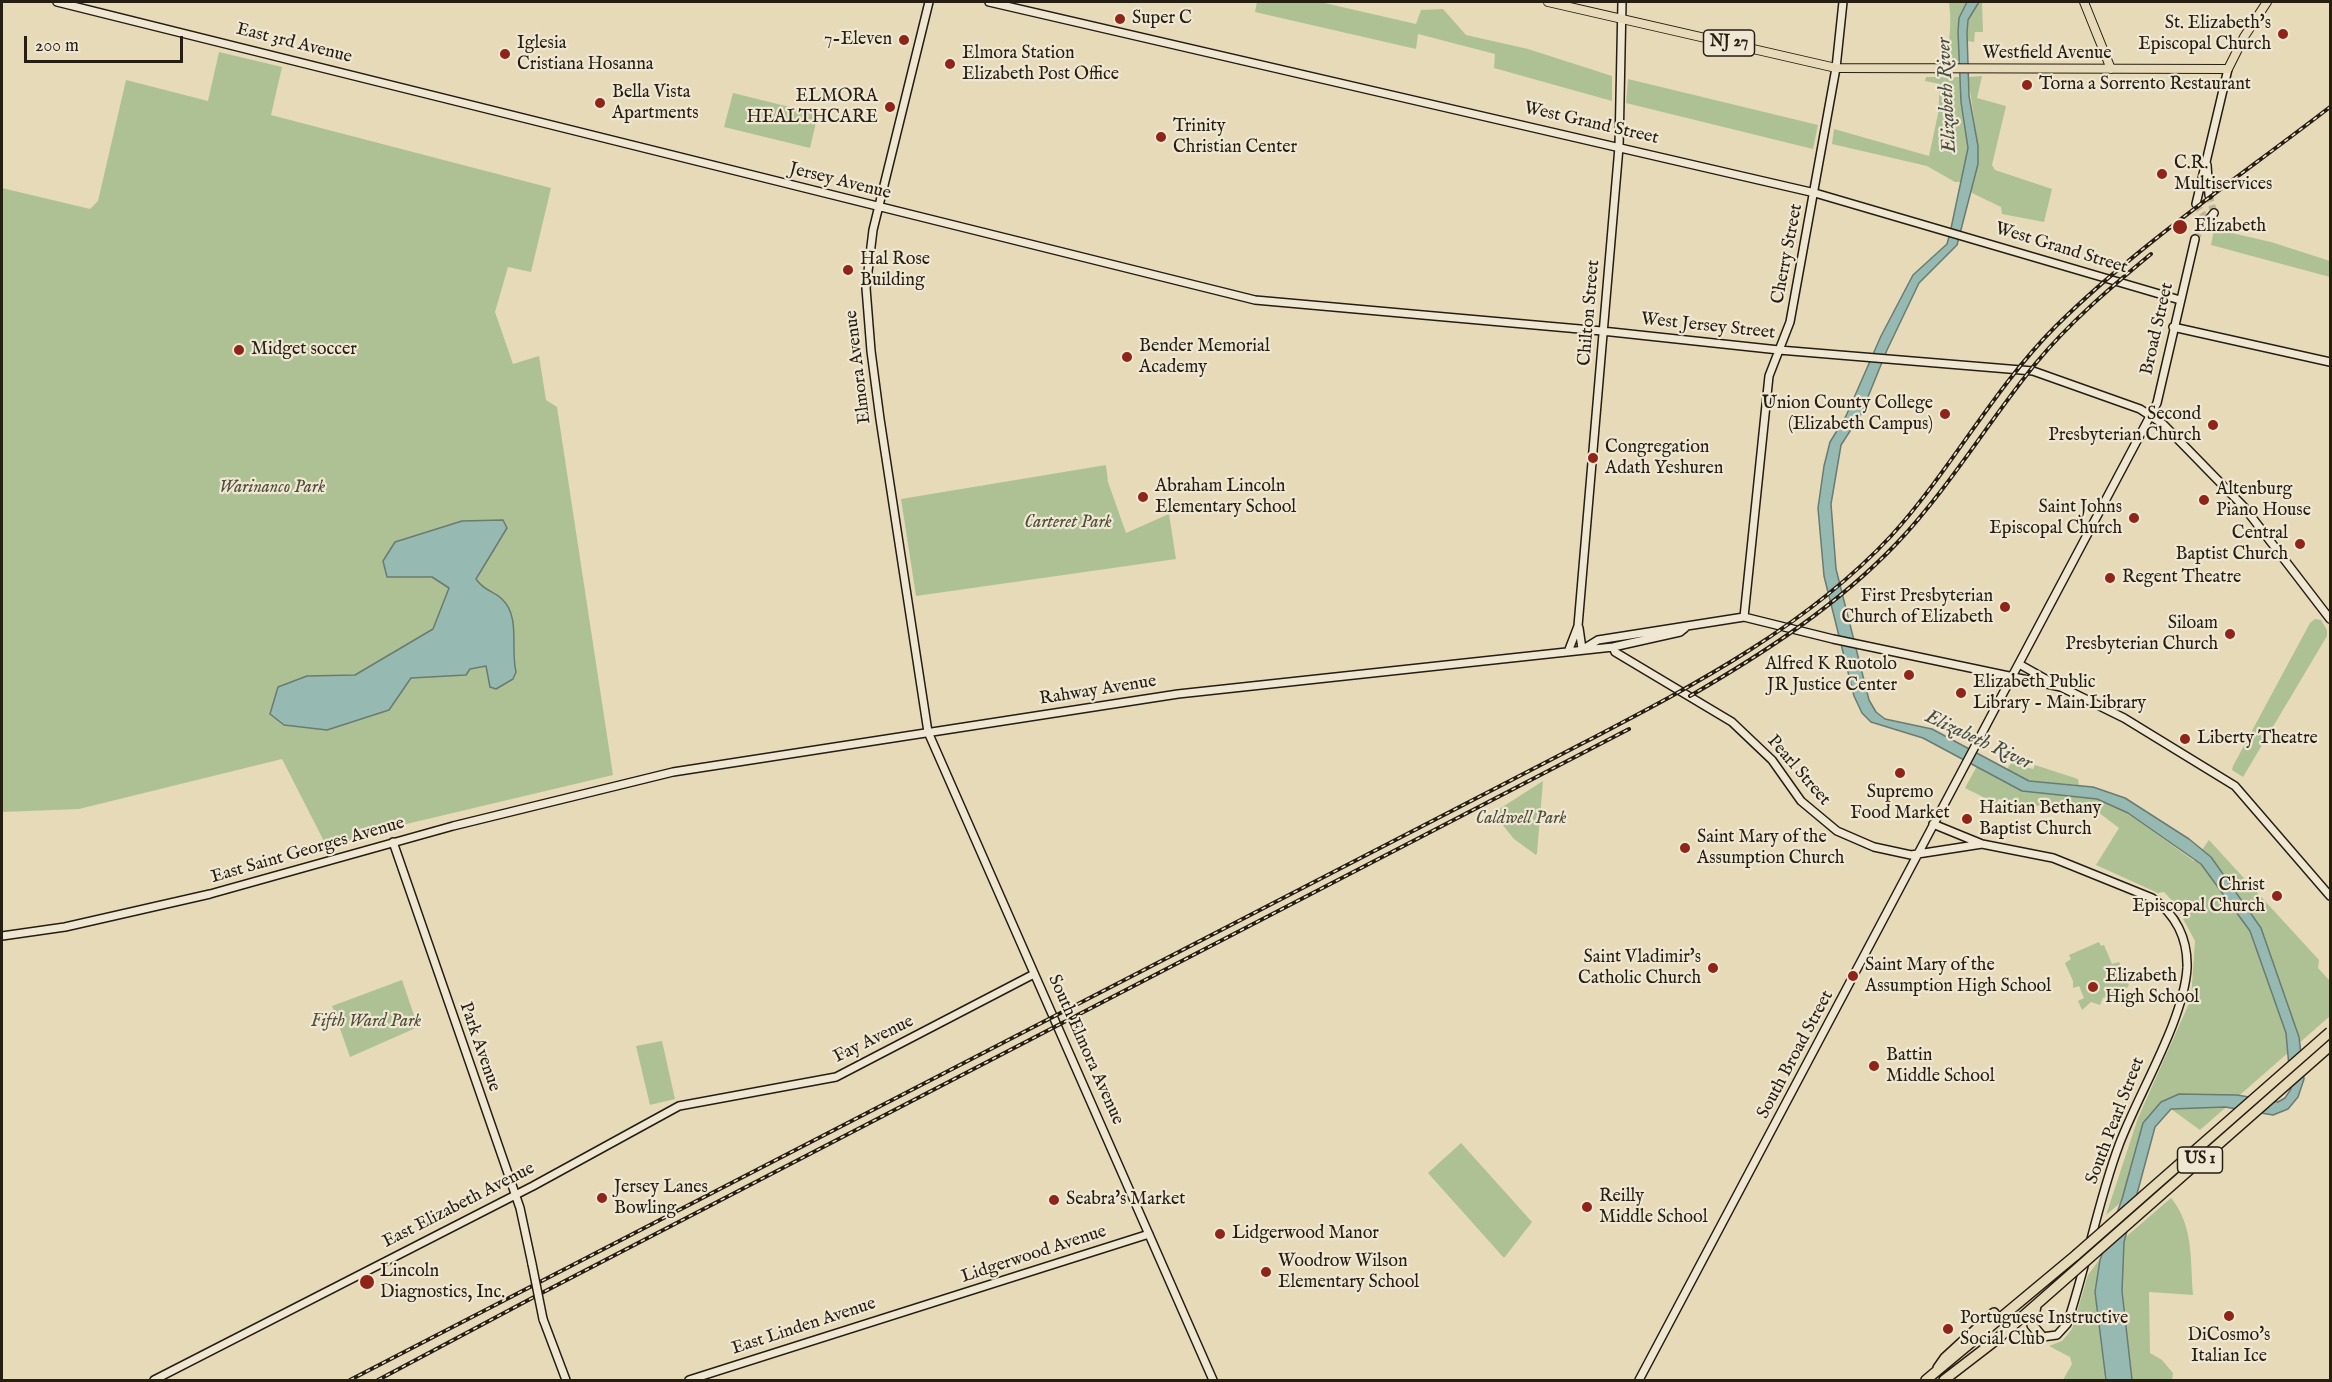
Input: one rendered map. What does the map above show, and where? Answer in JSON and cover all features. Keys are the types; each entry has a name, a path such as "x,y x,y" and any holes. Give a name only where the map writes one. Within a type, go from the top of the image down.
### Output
{"highway":[{"name":"US 1","path":"1930,1378 2076,1255 2331,1032"},
{"name":"US 1","path":"1944,1380 2036,1306 2331,1046"},
{"path":"2036,1306 2032,1325 2042,1337"},
{"path":"1930,1378 1945,1358 1994,1313"}],"main road":[{"name":"Westfield Avenue","path":"1548,2 1836,68 2228,69"},
{"path":"2084,2 2111,69"},
{"path":"2228,69 2267,2"}],"street":[{"name":"East 3rd Avenue","path":"57,2 417,93"},
{"name":"Elmora Avenue","path":"928,732 890,489 867,313 867,268 878,207 929,2"},
{"name":"West Grand Street","path":"989,2 1815,193 2180,300"},
{"name":"Chilton Street","path":"1582,649 1578,627 1619,147 1622,2"},
{"name":"Cherry Street","path":"1744,617 1769,376 1790,322 1836,68 1843,2"},
{"path":"2196,204 2228,69"},
{"name":"Jersey Avenue","path":"417,93 1255,300"},
{"path":"2207,163 2209,195"},
{"path":"2207,222 2214,213"},
{"name":"Broad Street","path":"2012,678 2157,403 2195,239"},
{"name":"West Jersey Street","path":"1255,300 1602,331 1885,360 2033,371 2140,409 2163,424 2244,507 2331,619"},
{"path":"2173,327 2331,362"},
{"name":"Rahway Avenue","path":"1582,649 1598,640 1744,617 1833,639 2061,687"},
{"name":"Chilton Street","path":"1568,652 1578,627"},
{"name":"Rahway Avenue","path":"621,784 674,771 1178,694 1613,647 1680,632 1685,628"},
{"path":"1613,647 1620,640 1641,633"},
{"name":"Pearl Street","path":"1613,647 1615,652 1732,722 1772,760 1792,790 1824,822 1865,844 1898,853 1918,854 1982,844"},
{"path":"2019,664 2124,718 2235,786 2331,896"},
{"name":"South Broad Street","path":"1639,1380 2012,678"},
{"name":"South Elmora Avenue","path":"928,732 1213,1380"},
{"name":"East Saint Georges Avenue","path":"2,936 65,927 225,890 393,842 621,784"},
{"name":"Pearl Street","path":"1933,824 1982,844 2048,856 2141,893 2163,905"},
{"name":"Park Avenue","path":"393,842 514,1194 532,1263 543,1319 566,1380"},
{"name":"South Pearl Street","path":"2042,1337 2057,1335 2067,1324 2119,1144 2180,1002 2187,967 2185,944 2178,924 2163,905"},
{"name":"Fay Avenue","path":"679,1106 836,1077 1034,974"},
{"name":"East Elizabeth Avenue","path":"154,1380 679,1106"},
{"name":"Lidgerwood Avenue","path":"928,1303 1149,1234"},
{"name":"East Linden Avenue","path":"689,1380 928,1303"}],"green space":[{"path":"1257,2 1320,2 1416,24 1421,10 1443,9 1466,35 1528,49 1612,76 1612,101 1494,68 1495,54 1418,34 1416,49 1255,12"},
{"path":"1967,2 1959,18 1959,61 1947,61 1949,3"},
{"path":"1979,2 1982,2 1983,32 1975,32 1974,42 1967,41 1968,21"},
{"name":"Warinanco Park","path":"219,52 282,67 271,115 551,188 531,272 508,267 495,312 513,364 539,356 546,400 557,407 613,775 398,826 331,847 327,847 282,759 79,809 2,812 2,188 90,209 98,201 126,80 208,101"},
{"path":"1982,76 1977,98 2006,106 1992,165 1995,170 2052,189 2044,222 2002,214 2001,207 1970,192 1978,164 1978,146 1968,77"},
{"path":"1926,77 1959,77 1968,148 1962,182 1955,182 1927,166 1832,144 1834,129 1929,156 1938,114 1940,84 1925,81"},
{"path":"1628,79 1818,125 1813,149 1626,103"},
{"path":"733,93 818,114 810,148 724,127"},
{"path":"2214,229 2271,242 2330,261 2330,277 2211,245"},
{"name":"Carteret Park","path":"1106,465 1108,482 1126,533 1169,514 1176,559 916,596 901,499"},
{"path":"2315,619 2321,620 2327,630 2327,636 2243,777 2232,770 2233,766 2310,623"},
{"path":"2011,763 2033,769 2035,765 2078,779 2079,785 2029,781 2007,769"},
{"path":"1977,766 2022,791 2097,799 2128,813 2194,861 2209,840 2319,960 2318,968 2330,981 2330,1016 2200,1130 2171,1109 2155,1127 2142,1175 2126,1198 2106,1215 2138,1118 2191,999 2195,941 2175,904 2164,892 2158,893 2096,865 2119,828 2098,812 2084,807 2077,815 2056,804 2043,802 2039,806 1998,799 1997,804 1965,788"},
{"name":"Caldwell Park","path":"1543,781 1536,855 1514,839 1493,813"},
{"path":"2099,942 2101,946 2104,945 2112,964 2119,962 2129,985 2124,991 2103,998 2100,1005 2091,1002 2082,1010 2078,1001 2084,998 2079,986 2073,988 2073,981 2065,963 2071,959 2069,955"},
{"name":"Fifth Ward Park","path":"402,980 418,1027 350,1057 332,1006"},
{"path":"662,1041 675,1099 650,1105 636,1046"},
{"path":"1461,1143 1532,1222 1504,1258 1428,1173"},
{"path":"2171,1198 2184,1220 2190,1243 2193,1295 2149,1292 2150,1353 2162,1360 2173,1373 2172,1380 2063,1380 2072,1364 2070,1357 2049,1346 2062,1341 2072,1329 2088,1275 2099,1260"}],"water":[{"path":"1967,2 1979,2 1968,20 1967,33 1969,96 1978,146 1978,164 1957,245 1919,283 1887,350 1861,414 1841,445 1831,504 1836,569 1869,700 1876,712 1885,719 1932,729 2029,781 2093,787 2125,798 2189,839 2211,857 2261,928 2299,1037 2304,1079 2298,1097 2288,1109 2273,1115 2225,1107 2171,1109 2155,1127 2124,1242 2122,1291 2132,1380 2106,1380 2095,1292 2100,1260 2122,1199 2143,1123 2161,1102 2179,1094 2237,1095 2278,1102 2285,1098 2291,1089 2286,1033 2250,931 2201,864 2128,813 2097,799 2022,791 1923,738 1871,722 1862,713 1854,696 1824,576 1818,508 1830,442 1846,416 1881,336 1913,275 1947,244 1950,233 1968,148 1961,102 1958,32 1959,18"},
{"path":"503,520 507,528 476,579 508,606 513,624 516,672 513,679 496,689 490,687 486,666 470,669 466,675 411,678 389,710 327,730 284,725 270,714 278,687 307,676 355,675 433,629 449,588 432,577 387,577 383,561 395,542 462,521"}],"tunnel":[{"path":"2209,195 2214,213"},
{"path":"2196,204 2206,219"},
{"path":"2195,239 2204,226"}],"railway":[{"path":"350,1380 1589,740 1749,651 1823,598 1891,536 1913,511 2033,350 2088,296 2155,239 2330,107"},
{"path":"1690,696 1799,627 1874,566 1934,500 2018,385 2049,348 2091,306 2151,254"},
{"path":"378,1380 1629,729"}],"place":[{"name":"Super C","path":"1120,19"},
{"name":"St. Elizabeth's Episcopal Church","path":"2283,34"},
{"name":"7-Eleven","path":"904,40"},
{"name":"Iglesia Cristiana Hosanna","path":"505,54"},
{"name":"Elmora Station Elizabeth Post Office","path":"950,64"},
{"name":"Torna a Sorrento Restaurant","path":"2027,85"},
{"name":"Bella Vista Apartments","path":"600,103"},
{"name":"ELMORA HEALTHCARE","path":"890,107"},
{"name":"Trinity Christian Center","path":"1161,137"},
{"name":"C.R. Multiservices","path":"2162,174"},
{"name":"Elizabeth","path":"2180,227"},
{"name":"Hal Rose Building","path":"848,270"},
{"name":"Midget soccer","path":"239,350"},
{"name":"Bender Memorial Academy","path":"1127,357"},
{"name":"Union County College (Elizabeth Campus)","path":"1945,414"},
{"name":"Second Presbyterian Church","path":"2213,425"},
{"name":"Congregation Adath Yeshuren","path":"1593,458"},
{"name":"Abraham Lincoln Elementary School","path":"1143,497"},
{"name":"Altenburg Piano House","path":"2204,500"},
{"name":"Saint Johns Episcopal Church","path":"2134,518"},
{"name":"Central Baptist Church","path":"2300,544"},
{"name":"Regent Theatre","path":"2110,578"},
{"name":"First Presbyterian Church of Elizabeth","path":"2005,607"},
{"name":"Siloam Presbyterian Church","path":"2230,634"},
{"name":"Alfred K Ruotolo JR Justice Center","path":"1909,675"},
{"name":"Elizabeth Public Library - Main Library","path":"1961,693"},
{"name":"Liberty Theatre","path":"2185,739"},
{"name":"Supremo Food Market","path":"1900,773"},
{"name":"Haitian Bethany Baptist Church","path":"1967,819"},
{"name":"Saint Mary of the Assumption Church","path":"1685,848"},
{"name":"Christ Episcopal Church","path":"2277,896"},
{"name":"Saint Vladimir's Catholic Church","path":"1713,968"},
{"name":"Saint Mary of the Assumption High School","path":"1853,976"},
{"name":"Elizabeth High School","path":"2093,987"},
{"name":"Battin Middle School","path":"1874,1066"},
{"name":"Jersey Lanes Bowling","path":"602,1198"},
{"name":"Seabra's Market","path":"1054,1200"},
{"name":"Reilly Middle School","path":"1587,1207"},
{"name":"Lidgerwood Manor","path":"1220,1234"},
{"name":"Woodrow Wilson Elementary School","path":"1266,1272"},
{"name":"Lincoln Diagnostics, Inc.","path":"367,1282"},
{"name":"DiCosmo's Italian Ice","path":"2229,1316"},
{"name":"Portuguese Instructive Social Club","path":"1948,1329"}],"water label":[{"name":"Elizabeth River","path":"1948,95"},
{"name":"Elizabeth River","path":"1978,741"}]}
